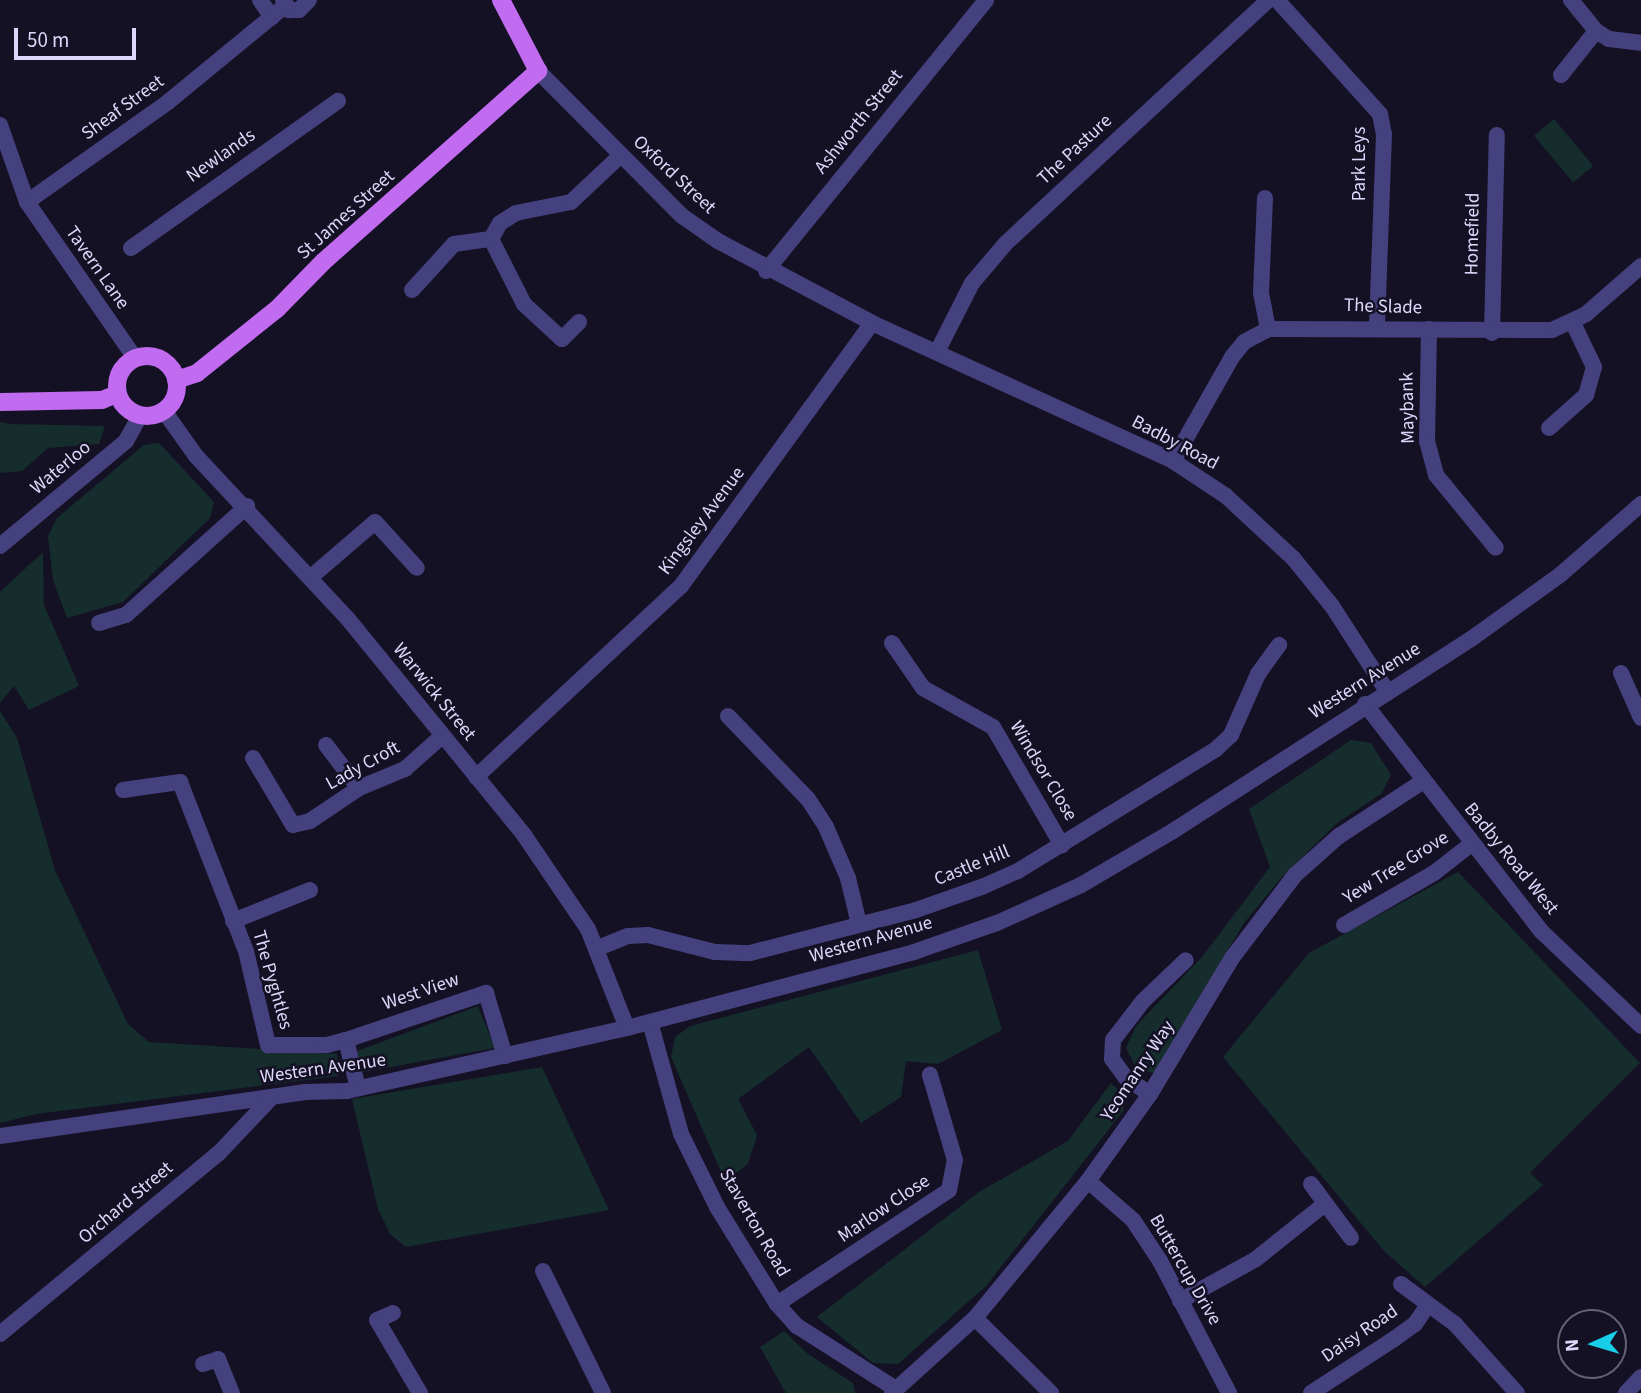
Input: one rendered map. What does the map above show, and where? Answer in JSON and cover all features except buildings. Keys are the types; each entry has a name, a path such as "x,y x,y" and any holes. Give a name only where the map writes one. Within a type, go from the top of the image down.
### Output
{"main road":[{"name":"Oxford Street","path":"501,0 538,71"},
{"name":"St James Street","path":"176,380 197,373 277,309 323,262 538,71"},
{"path":"135,358 159,359 176,380 175,396 164,411 140,416 126,408 117,394 121,370 135,358"},
{"path":"0,402 102,400 117,394"}],"street":[{"path":"260,0 272,16"},
{"path":"284,3 289,10 299,10 309,0"},
{"name":"Ashworth Street","path":"766,271 986,0"},
{"name":"The Pasture","path":"937,352 972,283 1006,243 1268,0"},
{"name":"Park Leys","path":"1277,0 1380,114 1384,134 1377,327"},
{"path":"1571,0 1596,31 1609,39 1641,43"},
{"name":"Sheaf Street","path":"27,202 169,102 284,3"},
{"path":"1562,75 1596,31"},
{"name":"Oxford Street","path":"538,71 554,83 682,216 766,271 872,323"},
{"name":"Newlands","path":"131,248 338,101"},
{"name":"Tavern Lane","path":"0,125 27,202 135,358"},
{"name":"Homefield","path":"1492,333 1497,135"},
{"path":"491,239 500,223 516,213 570,202 621,155"},
{"path":"1172,461 1232,357 1244,342 1268,329 1261,293 1265,198"},
{"path":"412,290 454,244 491,239"},
{"path":"491,239 524,304 562,339 579,321"},
{"name":"The Slade","path":"1268,329 1377,327 1492,333 1552,330 1573,323 1641,266"},
{"name":"Badby Road","path":"872,323 1172,461 1226,496 1293,558 1332,607 1387,691"},
{"name":"Kingsley Avenue","path":"476,777 681,586 872,323"},
{"path":"1549,428 1586,395 1594,367 1573,323"},
{"name":"Maybank","path":"1429,330 1427,441 1436,475 1496,548"},
{"name":"Warwick Street","path":"164,411 197,456 247,506 311,577 476,777 563,890 598,948 627,1028"},
{"name":"Waterloo","path":"0,546 125,441 140,416"},
{"name":"Western Avenue","path":"0,1136 272,1097 358,1088 627,1028 914,952 997,923 1081,885 1173,831 1365,704 1471,639 1560,575 1641,504"},
{"path":"99,623 126,615 247,506"},
{"path":"311,577 375,522 417,568"},
{"name":"Windsor Close","path":"892,643 923,688 993,727 1062,845"},
{"name":"Castle Hill","path":"598,948 628,936 648,935 715,952 750,953 859,924 984,886 1062,845 1215,750 1231,735 1258,674 1279,645"},
{"path":"1621,673 1641,718"},
{"name":"Badby Road West","path":"1365,704 1422,782 1541,931 1641,1026"},
{"path":"728,716 808,799 826,827 848,878 859,924"},
{"name":"Lady Croft","path":"253,758 293,825 310,821 359,788 405,769 442,736"},
{"path":"326,745 359,788"},
{"name":"The Pyghtles","path":"123,790 180,782 246,950 268,1045 327,1045 346,1040"},
{"name":"Yeomanry Way","path":"894,1391 975,1318 1088,1181 1150,1094 1233,958 1295,875 1339,836 1422,782"},
{"name":"Yew Tree Grove","path":"1344,925 1434,873 1471,845"},
{"path":"233,920 310,890"},
{"path":"1150,1094 1126,1078 1112,1059 1113,1040 1143,1001 1186,960"},
{"name":"West View","path":"346,1040 486,993 505,1056"},
{"name":"Staverton Road","path":"650,1022 681,1134 717,1207 777,1304 797,1326 894,1391"},
{"path":"346,1040 358,1088"},
{"name":"Marlow Close","path":"777,1304 948,1190 955,1160 930,1075"},
{"name":"Orchard Street","path":"0,1334 219,1153 272,1097"},
{"name":"Buttercup Drive","path":"1088,1181 1133,1220 1229,1393"},
{"path":"1311,1184 1351,1238"},
{"path":"1180,1301 1256,1259 1325,1204"},
{"path":"543,1270 603,1393"},
{"path":"1401,1284 1455,1324 1517,1393"},
{"name":"Daisy Road","path":"1311,1393 1415,1324 1428,1305"},
{"path":"393,1314 377,1320 421,1393"},
{"path":"975,1318 1051,1393"},
{"path":"203,1364 218,1359 232,1393"},
{"path":"1626,1393 1641,1377"}],"green space":[{"path":"1554,119 1593,166 1573,182 1534,136"},
{"path":"0,422 105,426 99,444 48,448 22,471 0,473"},
{"path":"159,443 214,502 210,518 123,602 67,618 53,580 48,536 57,518 144,445"},
{"path":"43,552 44,605 79,686 29,710 14,686 0,703 0,592"},
{"path":"0,711 17,738 55,870 128,1024 149,1042 337,1054 338,1076 36,1114 0,1123"},
{"path":"1351,740 1371,743 1391,775 1381,794 1337,823 1282,877 1244,923 1154,1073 1137,1070 1126,1048 1136,1026 1202,957 1270,867 1249,809"},
{"path":"1458,872 1640,1063 1530,1173 1543,1185 1425,1287 1384,1251 1223,1057 1309,953"},
{"path":"978,950 1002,1030 938,1064 906,1061 901,1097 861,1123 809,1047 738,1099 757,1135 748,1164 725,1181 671,1057 675,1037 690,1026"},
{"path":"478,1006 495,1048 363,1072 357,1051"},
{"path":"542,1067 609,1210 406,1247 390,1234 378,1209 352,1099"},
{"path":"1111,1083 1119,1091 1124,1110 986,1286 898,1364 873,1363 817,1317 979,1192 1068,1141"},
{"path":"784,1331 808,1354 853,1383 855,1393 786,1393 760,1347"}]}
